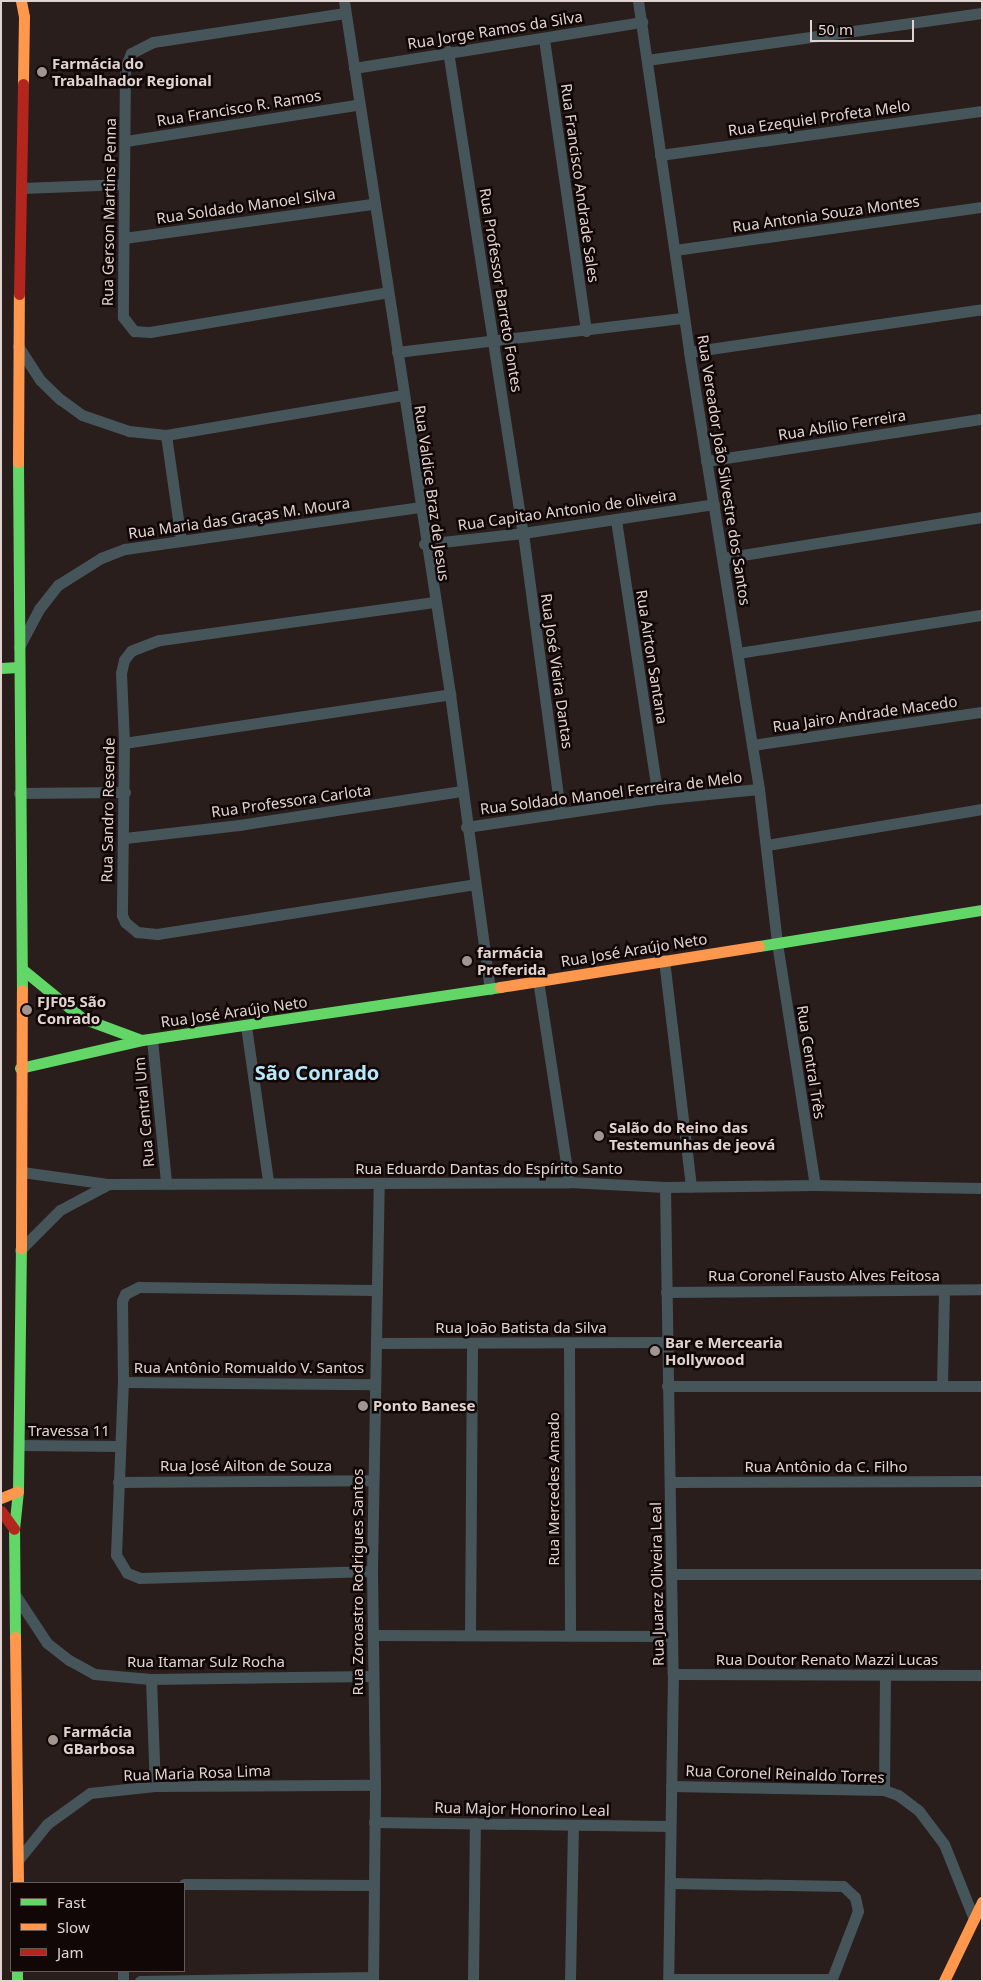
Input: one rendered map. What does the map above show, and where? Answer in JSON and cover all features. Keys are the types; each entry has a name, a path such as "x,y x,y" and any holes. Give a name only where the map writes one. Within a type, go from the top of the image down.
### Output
{"main road":[{"path":"18,1882 14,1529 18,1491 22,1172 20,1068 22,969 18,667 18,346 24,17 21,1"},
{"path":"24,17 34,1"},
{"path":"1,668 18,667"},
{"name":"Rua José Araújo Neto","path":"20,1068 147,1040 490,989 982,910"},
{"path":"22,969 82,1018 147,1040"},
{"path":"1,1498 18,1491"},
{"path":"1,1511 14,1529"},
{"path":"944,1981 982,1902"}],"street":[{"name":"Rua Vereador João Silvestre dos Santos","path":"638,1 689,352 759,789 777,943"},
{"name":"Rua Valdice Braz de Jesus","path":"344,7 372,204 397,352 424,544 450,694 461,791 490,989"},
{"name":"Rua Gerson Martins Penna","path":"344,7 153,42 134,49 125,68 126,141 121,304 123,317 134,331 150,332 388,292"},
{"path":"647,60 982,13"},
{"name":"Rua Jorge Ramos da Silva","path":"354,68 448,51 642,22"},
{"name":"Rua Francisco Andrade Sales","path":"544,38 586,331"},
{"name":"Rua Professor Barreto Fontes","path":"448,51 495,341 523,533"},
{"name":"Rua Francisco R. Ramos","path":"126,141 357,105"},
{"name":"Rua Ezequiel Profeta Melo","path":"660,155 982,111"},
{"path":"22,188 124,184"},
{"name":"Rua Soldado Manoel Silva","path":"124,238 372,204"},
{"name":"Rua Antonia Souza Montes","path":"675,250 982,207"},
{"path":"689,352 981,312"},
{"path":"397,352 684,318"},
{"path":"18,346 40,380 82,415 129,432 166,435 403,395"},
{"name":"Rua Abílio Ferreira","path":"706,461 982,419"},
{"path":"166,435 181,541"},
{"name":"Rua Capitao Antonio de oliveira","path":"424,544 523,533 714,504"},
{"name":"Rua Maria das Graças M. Moura","path":"18,648 39,609 58,585 79,569 125,549 419,507"},
{"path":"723,558 982,517"},
{"name":"Rua Airton Santana","path":"616,520 658,799"},
{"name":"Rua José Vieira Dantas","path":"523,533 560,812"},
{"name":"Rua Sandro Resende","path":"434,602 140,645 124,660 121,673 125,792 122,914 131,928 144,934 475,884"},
{"path":"738,653 982,615"},
{"path":"124,743 450,694"},
{"name":"Rua Jairo Andrade Macedo","path":"752,745 982,712"},
{"name":"Rua Soldado Manoel Ferreira de Melo","path":"466,827 658,799 759,789"},
{"name":"Rua Professora Carlota","path":"124,838 239,825 461,791"},
{"path":"19,793 125,792"},
{"path":"767,845 982,809"},
{"name":"Rua Central Três","path":"777,943 816,1185"},
{"path":"664,960 691,1186"},
{"path":"538,980 569,1182"},
{"path":"246,1026 268,1181"},
{"name":"Rua Central Um","path":"147,1040 166,1182"},
{"path":"22,1172 109,1184"},
{"name":"Rua Eduardo Dantas do Espírito Santo","path":"20,1250 60,1210 109,1184 268,1181 379,1184 569,1182 665,1187 816,1185 982,1188"},
{"name":"Rua Zoroastro Rodrigues Santos","path":"373,1979 372,1885 375,1784 372,1571 376,1343 375,1290 379,1184"},
{"name":"Rua Juarez Oliveira Leal","path":"665,1187 666,1342 671,1482 673,1674 669,1826 668,1980"},
{"path":"372,1571 134,1577 122,1567 116,1555 123,1382 122,1301 133,1289 375,1290"},
{"name":"Rua Coronel Fausto Alves Feitosa","path":"666,1292 982,1290"},
{"path":"942,1386 944,1291"},
{"name":"Rua João Batista da Silva","path":"376,1343 568,1344 666,1342"},
{"path":"470,1635 472,1344"},
{"name":"Rua Mercedes Amado","path":"568,1344 570,1634"},
{"name":"Rua Antônio Romualdo V. Santos","path":"123,1382 374,1384"},
{"path":"667,1386 982,1386"},
{"name":"Travessa 11","path":"19,1445 119,1446"},
{"name":"Rua José Ailton de Souza","path":"118,1482 373,1480"},
{"name":"Rua Antônio da C. Filho","path":"671,1482 982,1481"},
{"path":"672,1574 982,1574"},
{"name":"Rua Itamar Sulz Rocha","path":"16,1596 36,1630 69,1660 94,1674 151,1679 372,1676"},
{"path":"373,1635 570,1634 672,1636"},
{"name":"Rua Doutor Renato Mazzi Lucas","path":"673,1674 982,1675"},
{"path":"884,1790 885,1676"},
{"path":"151,1679 155,1786"},
{"name":"Rua Maria Rosa Lima","path":"18,1860 43,1828 85,1795 155,1786 375,1784"},
{"name":"Rua Coronel Reinaldo Torres","path":"671,1786 884,1790 898,1795 932,1826 957,1870 974,1918"},
{"name":"Rua Major Honorino Leal","path":"374,1822 669,1826"},
{"path":"473,1981 475,1823"},
{"path":"570,1981 572,1826"},
{"path":"668,1980 831,1980 858,1911 855,1897 843,1886 670,1883"},
{"path":"185,1884 372,1885"},
{"path":"140,1981 373,1979"}],"traffic: fast":[{"path":"18,462 22,990"},
{"path":"1,668 18,667"},
{"path":"759,946 982,910"},
{"path":"22,969 82,1018 141,1040"},
{"path":"20,1068 142,1040 500,987"},
{"path":"15,1637 14,1529 18,1491 21,1248"},
{"path":"17,1972 17,1981"}],"traffic: slow":[{"path":"21,1 24,17 23,84"},
{"path":"18,462 19,294"},
{"path":"500,987 759,946"},
{"path":"21,1248 22,990"},
{"path":"1,1498 18,1491"},
{"path":"15,1637 18,1882"},
{"path":"944,1981 982,1902"}],"traffic: jam":[{"path":"19,294 23,84"},
{"path":"1,1511 14,1529"}],"place":[{"name":"Farmácia do Trabalhador Regional","path":"42,72"},
{"name":"farmácia Preferida","path":"467,961"},
{"name":"FJF05 São Conrado","path":"27,1010"},
{"name":"Salão do Reino das Testemunhas de jeová","path":"599,1136"},
{"name":"Bar e Mercearia Hollywood","path":"655,1351"},
{"name":"Ponto Banese","path":"363,1406"},
{"name":"Farmácia GBarbosa","path":"53,1740"}],"district":[{"name":"São Conrado","path":"317,1072"}]}
